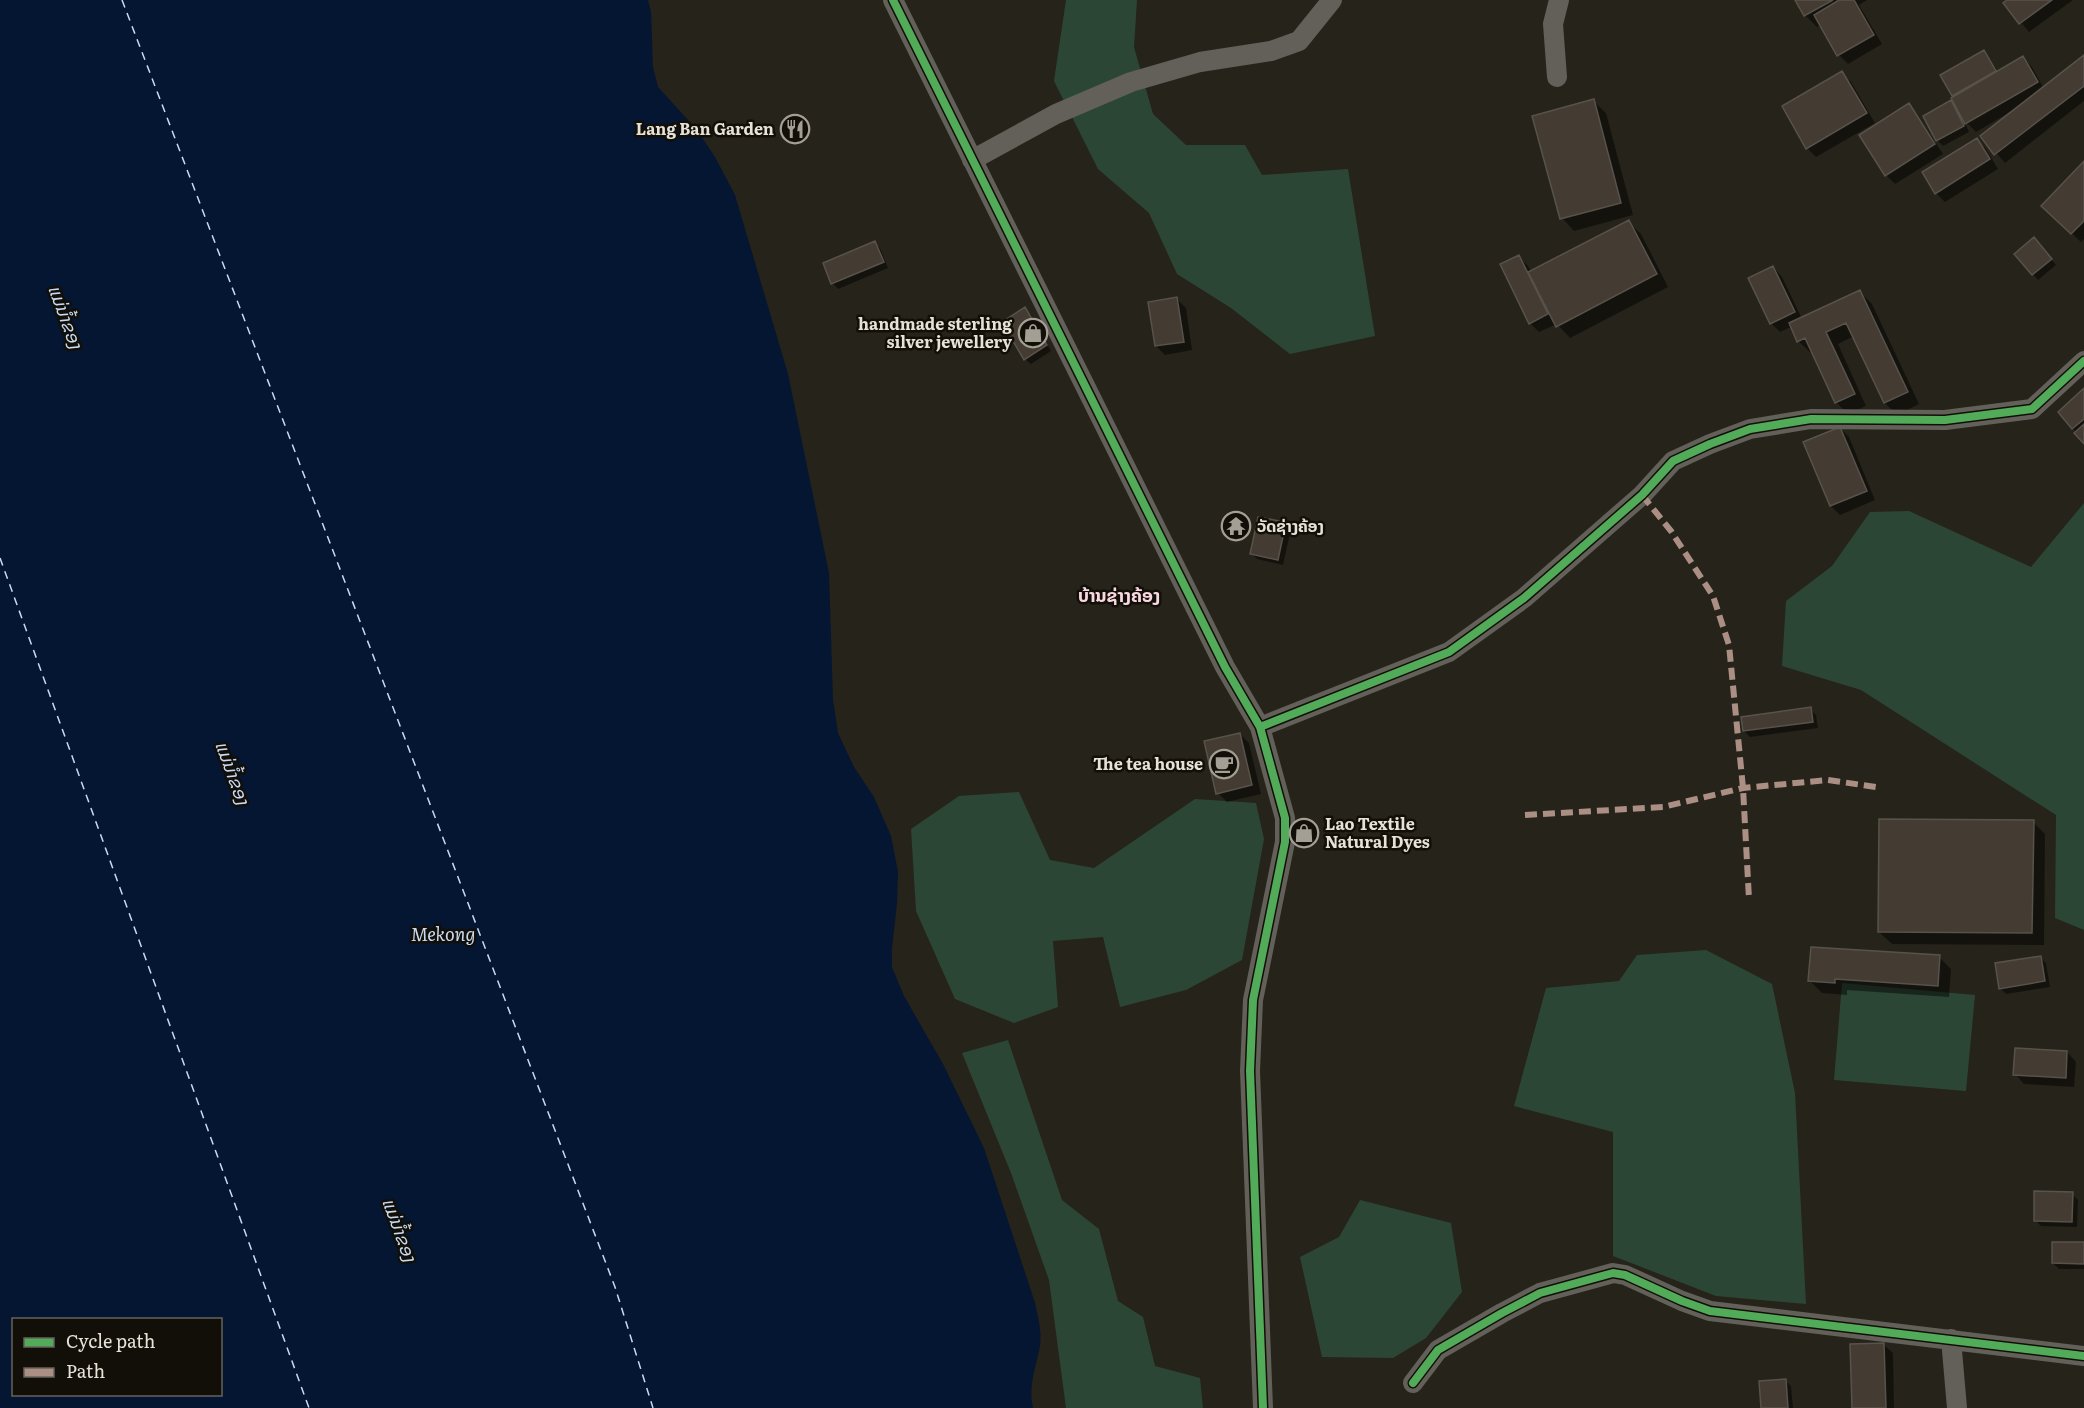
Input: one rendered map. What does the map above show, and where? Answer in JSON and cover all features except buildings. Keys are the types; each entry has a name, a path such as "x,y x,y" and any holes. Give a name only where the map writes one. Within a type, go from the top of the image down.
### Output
{"street":[{"path":"893,0 1225,667 1260,727 1284,818 1285,842 1253,1000 1250,1071 1263,1408"},
{"path":"972,160 1056,114 1131,82 1200,62 1271,51 1299,41 1332,0"},
{"path":"1557,77 1553,24 1559,0"},
{"path":"1260,727 1449,652 1532,591 1642,495 1673,461 1710,444 1750,429 1811,418 1945,420 2032,409 2084,361"},
{"path":"1413,1383 1438,1350 1502,1313 1540,1293 1613,1273 1625,1275 1710,1311 2084,1356"},
{"path":"1951,1339 1957,1408"}],"green space":[{"path":"1066,0 1137,0 1134,47 1153,114 1186,145 1245,145 1262,175 1348,169 1375,336 1290,354 1231,308 1177,274 1149,213 1098,169 1054,81"},
{"path":"2084,503 2084,930 2055,918 2056,815 1861,690 1782,666 1786,601 1832,566 1870,512 1909,511 2031,567"},
{"path":"1019,792 1050,860 1094,868 1195,799 1256,803 1264,839 1242,960 1186,990 1120,1007 1103,937 1053,941 1058,1007 1014,1023 955,999 916,911 911,829 959,796"},
{"path":"1706,950 1772,984 1795,1093 1806,1304 1716,1296 1613,1256 1613,1132 1514,1106 1546,988 1619,981 1637,955"},
{"path":"1842,983 1975,995 1966,1091 1834,1080"},
{"path":"1008,1040 1062,1200 1099,1229 1118,1301 1143,1317 1155,1366 1200,1378 1203,1408 1066,1408 1049,1280 1011,1173 962,1053"},
{"path":"1360,1200 1451,1223 1462,1292 1426,1338 1393,1358 1322,1357 1300,1257 1339,1237"}],"water":[{"name":"Mekong","path":"0,0 648,0 651,12 653,67 658,87 697,130 715,157 735,195 788,374 829,573 833,700 838,733 854,767 874,797 891,836 898,872 892,967 904,996 943,1064 984,1148 1035,1303 1040,1346 1032,1384 1033,1408 0,1408"}],"ferry route":[{"path":"122,0 615,1287 653,1408"},
{"path":"0,558 309,1408"}],"marked path":[{"path":"1642,495 1671,531 1713,596 1729,645 1743,788 1749,899"},
{"path":"1525,815 1663,807 1743,788 1828,780 1876,787"}],"cycle path":[{"path":"893,0 1225,667 1260,727 1285,818 1285,842 1253,1000 1250,1071 1263,1408"},
{"path":"1260,727 1449,652 1524,598 1642,495 1673,461 1710,444 1750,429 1811,419 1945,420 2032,409 2084,361"},
{"path":"1413,1383 1438,1350 1502,1313 1540,1293 1613,1273 1625,1275 1710,1311 2084,1356"}],"place":[{"name":"Lang Ban Garden","path":"795,129"},
{"name":"handmade sterling silver jewellery","path":"1033,333"},
{"name":"ວັດຊ່າງຄ້ອງ","path":"1236,526"},
{"name":"The tea house","path":"1224,764"},
{"name":"Lao Textile Natural Dyes","path":"1304,833"}],"district":[{"name":"ບ້ານຊ່າງຄ້ອງ","path":"1119,596"}],"water label":[{"name":"ແມ່ນ້ຳຂອງ","path":"65,317"},
{"name":"ແມ່ນ້ຳຂອງ","path":"232,773"},
{"name":"ແມ່ນ້ຳຂອງ","path":"399,1230"}]}
